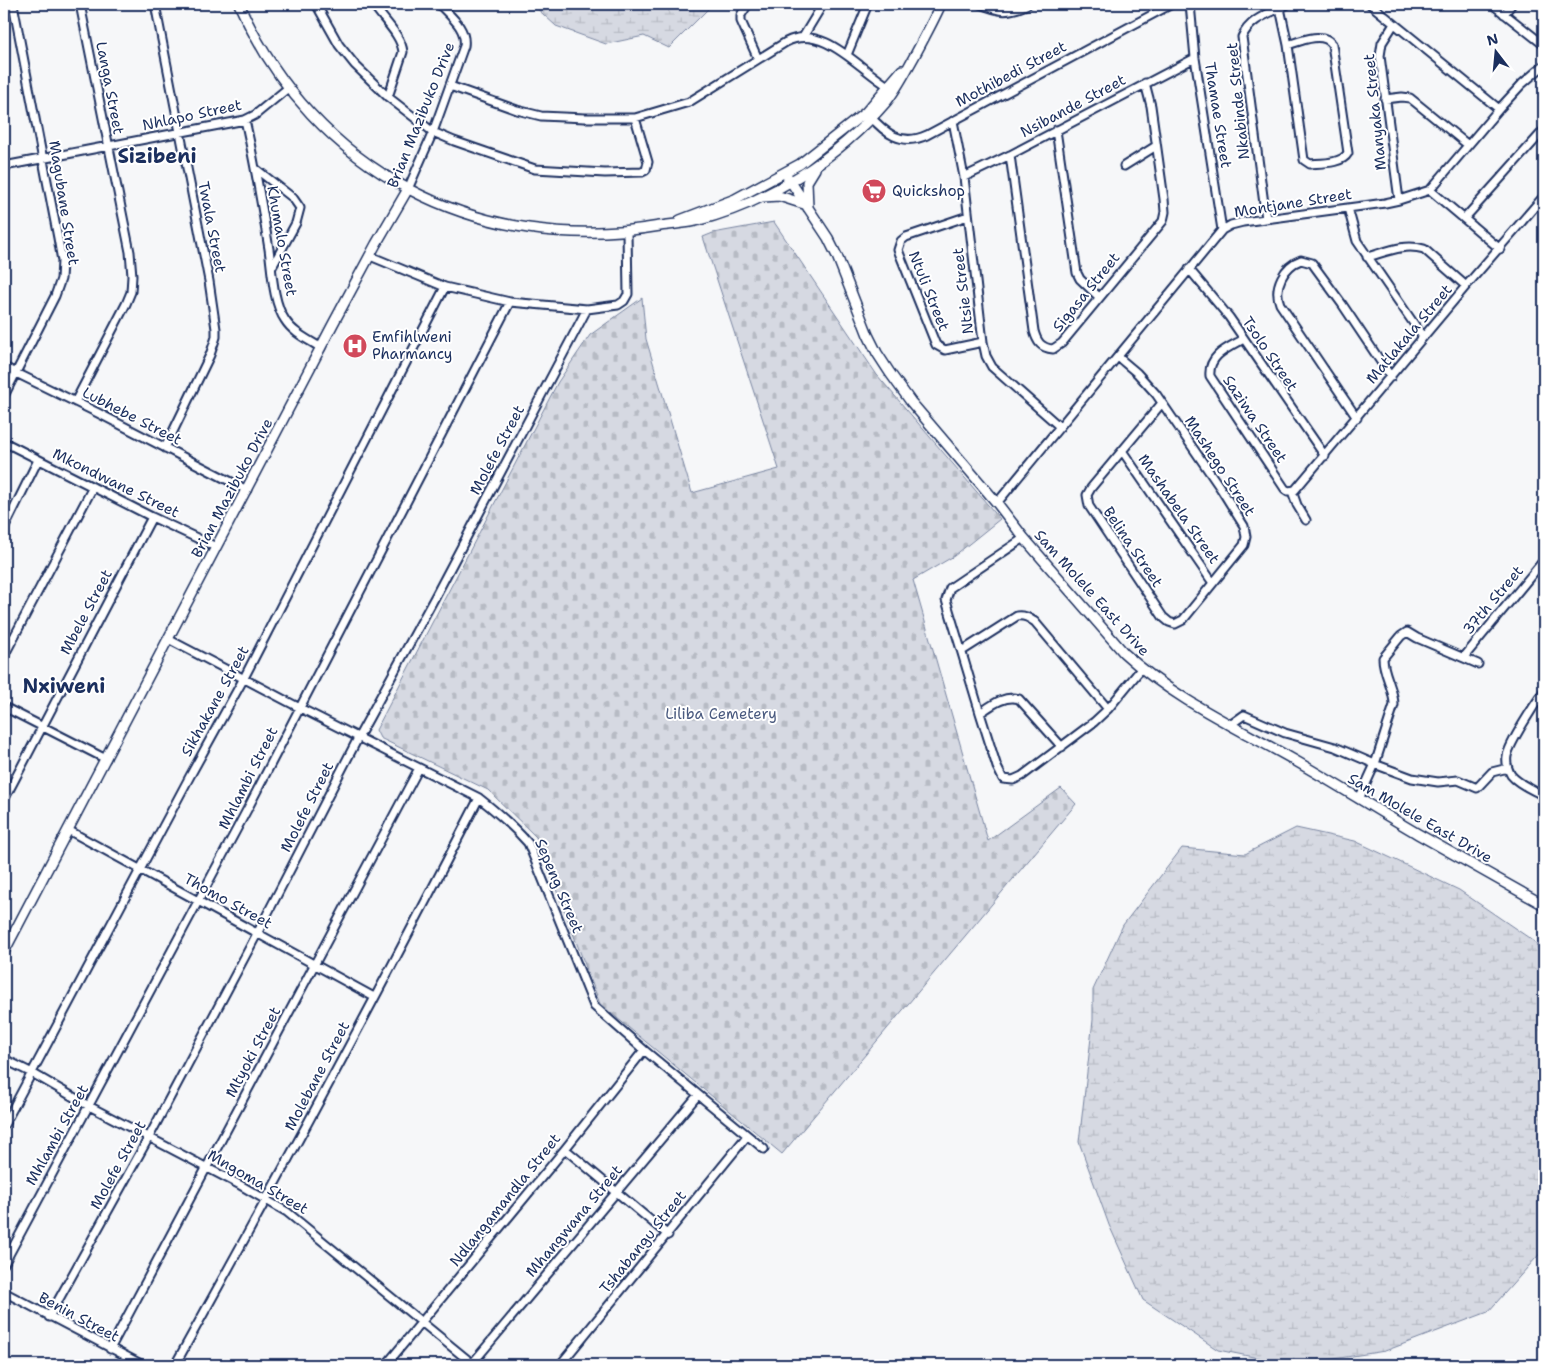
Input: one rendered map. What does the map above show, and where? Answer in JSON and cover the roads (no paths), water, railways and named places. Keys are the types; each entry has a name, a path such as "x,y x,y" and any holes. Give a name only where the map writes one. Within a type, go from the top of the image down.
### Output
{"street":[{"name":"Magubane Street","path":"4,396 55,296 62,272 58,238 13,4"},
{"name":"Langa Street","path":"75,402 126,304 132,286 130,252 107,146 80,4"},
{"name":"Twala Street","path":"154,4 208,281 216,336 210,355 165,448"},
{"path":"239,4 274,69 288,88 316,120 365,161 408,189 461,212 520,228 568,233 627,232 698,221 758,198 869,115 888,86 913,58"},
{"path":"316,4 339,45 355,65 388,97 433,132 454,141 535,169 636,173 646,170 648,162 635,118"},
{"path":"373,4 403,47 388,97"},
{"name":"Brian Mazibuko Drive","path":"4,952 321,348 408,189 433,132 464,46 465,40 462,29 439,4"},
{"path":"748,4 741,15 741,21 758,59"},
{"path":"803,37 823,4"},
{"path":"847,55 868,4"},
{"path":"758,198 779,196 806,207 807,182 821,160 899,85 931,28 942,4"},
{"path":"980,4 1005,12 1028,4"},
{"name":"Mothibedi Street","path":"869,115 886,132 895,137 914,140 1172,4"},
{"name":"Thamae Street","path":"1190,4 1195,58 1222,230"},
{"name":"Nkabinde Street","path":"1266,219 1242,37 1246,28 1253,22 1288,4"},
{"path":"1370,4 1499,109"},
{"path":"1492,4 1544,45"},
{"path":"1504,14 1512,4"},
{"path":"1280,8 1288,44 1304,160 1310,164 1341,160 1348,153 1332,44 1327,39 1321,38 1288,44"},
{"name":"Manyaka Street","path":"1394,24 1384,38 1380,49 1399,200"},
{"path":"450,86 518,110 541,116 594,119 635,118 689,102 793,38 803,37 823,41 847,55 888,86"},
{"name":"Nsibande Street","path":"964,177 1010,155 1195,58"},
{"path":"1500,249 1430,190 1499,109 1522,84 1544,65"},
{"name":"Sigasa Street","path":"1010,155 1034,331 1039,343 1053,349 1058,347 1162,221 1164,199 1145,83"},
{"name":"Nhlapo Street","path":"4,166 245,120 255,115 288,88"},
{"path":"1385,99 1410,98 1468,145"},
{"name":"Khumalo Street","path":"245,120 256,169 275,289 285,320 291,328 321,348"},
{"name":"Ntsie Street","path":"953,120 964,177 986,356 992,367 1060,428"},
{"path":"1056,130 1077,273 1080,279 1099,297"},
{"path":"1464,219 1544,130"},
{"path":"1124,166 1156,146"},
{"path":"671,225 787,177 821,160"},
{"path":"256,169 293,198 300,208 296,223 272,267"},
{"name":"Sam Molele East Drive","path":"787,177 828,238 877,353 911,402 997,502 1024,538 1106,633 1141,669 1230,725 1293,759 1544,905"},
{"name":"Montjane Street","path":"997,502 1222,230 1243,222 1399,200 1430,190"},
{"name":"Matlakala Street","path":"1293,490 1325,456 1423,337 1544,196"},
{"path":"1348,208 1357,241 1423,337"},
{"name":"Ntuli Street","path":"968,216 906,237 901,241 898,250 936,345 944,350 983,342"},
{"path":"370,256 445,286 510,302 587,309 618,305 624,301 628,289 627,232"},
{"path":"1367,257 1396,248 1416,247 1424,249 1466,286"},
{"path":"1357,418 1277,298 1278,286 1283,276 1292,266 1301,260 1312,263 1391,377"},
{"name":"Tsolo Street","path":"1190,269 1224,310 1325,456"},
{"name":"Sikhakane Street","path":"4,1125 244,678 445,286"},
{"name":"Mhlambi Street","path":"4,1264 199,901 510,302"},
{"name":"Molefe Street","path":"49,1317 149,1137 358,738 587,309"},
{"name":"Saziwa Street","path":"1244,339 1214,358 1210,365 1210,376 1285,489 1293,490"},
{"name":"Mashego Street","path":"1118,357 1148,385 1221,489 1246,530 1244,544 1183,620"},
{"name":"Lubhebe Street","path":"4,367 247,490"},
{"name":"Belina Street","path":"1162,404 1091,488 1087,500 1089,506 1163,616 1169,622 1175,624 1183,620"},
{"name":"Mkondwane Street","path":"4,442 152,517 216,547"},
{"name":"Mashabela Street","path":"1122,452 1213,582"},
{"path":"4,529 38,460"},
{"path":"4,656 93,487"},
{"path":"1293,490 1297,505 1306,520"},
{"name":"Mbele Street","path":"4,800 152,517"},
{"path":"1024,538 949,590 946,600 997,767 1003,779 1013,780 1022,776 1094,722 1108,709 1141,669"},
{"name":"37th Street","path":"1464,657 1544,560"},
{"path":"962,651 1017,616 1023,615 1035,622 1108,709"},
{"path":"1359,799 1375,764 1394,704 1394,696 1383,658 1401,636 1407,632 1478,664"},
{"path":"4,636 12,640"},
{"name":"Sepeng Street","path":"168,639 358,738 479,798 514,826 528,843 594,1006 764,1149"},
{"path":"1544,694 1507,756 1508,768 1515,780 1544,796"},
{"path":"980,713 1005,698 1019,699 1062,747"},
{"path":"4,707 106,759"},
{"path":"1230,725 1244,715 1285,733 1335,747 1412,778 1438,782 1458,780 1475,788 1492,772 1508,768"},
{"name":"Mtyoki Street","path":"110,1349 205,1167 419,768"},
{"name":"Molebane Street","path":"175,1365 267,1200 479,798"},
{"name":"Thomo Street","path":"68,830 374,997"},
{"name":"Ndlangamandla Street","path":"386,1365 565,1149 644,1050"},
{"name":"Mngoma Street","path":"4,1059 267,1200 300,1221 472,1365"},
{"name":"Mhangwana Street","path":"472,1365 698,1094"},
{"name":"Tshabangu Street","path":"560,1365 747,1136"},
{"path":"565,1149 668,1235"},
{"name":"Benin Street","path":"4,1292 143,1365"}],"place":[{"name":"Quickshop","path":"874,191"},
{"name":"Emfihlweni Pharmancy","path":"355,346"}],"district":[{"name":"Sizibeni","path":"157,156"},
{"name":"Nxiweni","path":"64,686"}],"park label":[{"name":"Liliba Cemetery","path":"721,714"}]}
